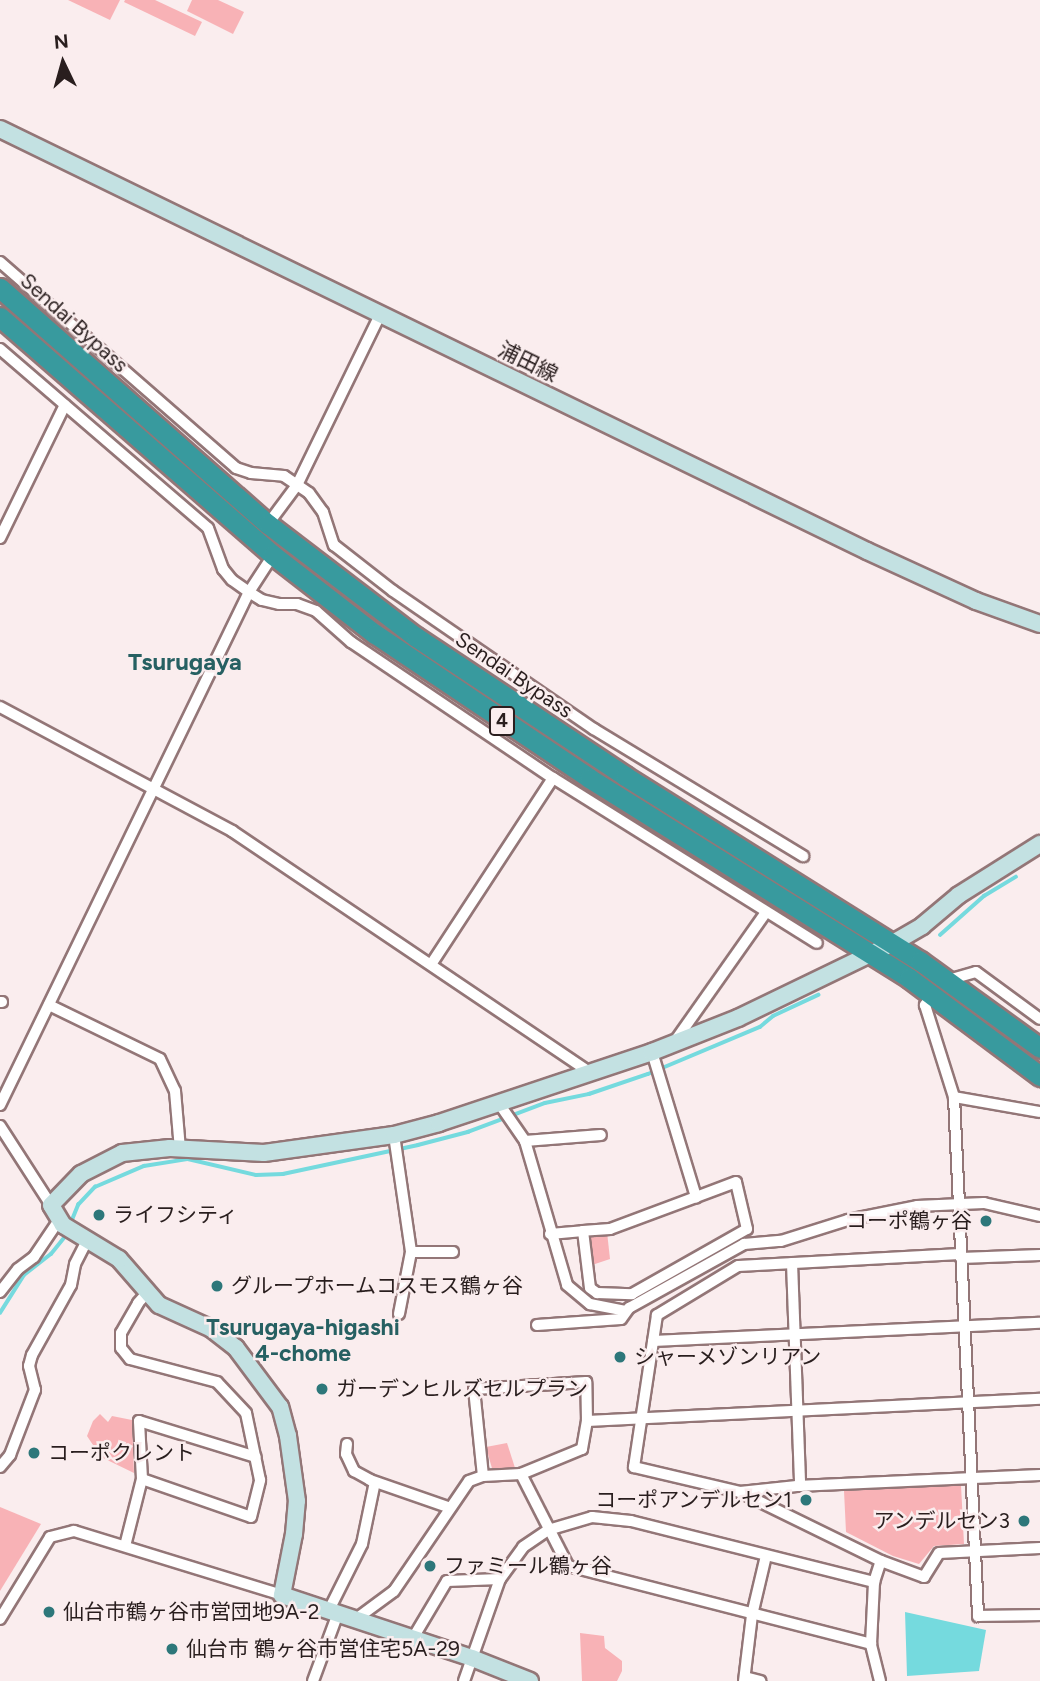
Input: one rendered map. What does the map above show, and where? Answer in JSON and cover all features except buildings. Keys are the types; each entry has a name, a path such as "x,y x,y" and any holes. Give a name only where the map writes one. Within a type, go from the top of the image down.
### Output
{"highway":[{"name":"Sendai Bypass","path":"0,288 268,524 427,645 625,776 892,943 948,980 1040,1048"},
{"name":"4","path":"0,317 273,555 464,696 871,954 933,995 1040,1076"}],"street":[{"name":"浦田線","path":"0,130 867,551 976,601 1040,624"},
{"path":"0,262 236,468 251,473 284,477 317,501 334,545 393,591 594,729 803,856"},
{"path":"268,524 297,485 381,313"},
{"path":"0,349 208,528 223,569 232,580 261,600 297,604 316,611 351,642 552,778 817,943"},
{"path":"0,538 65,405"},
{"path":"0,1105 249,592 273,555"},
{"path":"0,707 155,787 232,831 432,963 588,1071"},
{"path":"432,963 552,778"},
{"path":"611,816 623,799"},
{"path":"673,1044 738,1017 892,943 922,926 959,895 1040,844"},
{"path":"51,1205 81,1174 100,1162 144,1149 264,1153 395,1144 439,1124 505,1112 588,1071 655,1064 673,1044 766,912"},
{"path":"948,980 976,972 1040,1019"},
{"path":"933,995 925,1005 954,1097 978,1616 1040,1615"},
{"path":"49,1005 160,1059 175,1091 180,1149"},
{"path":"655,1064 696,1197"},
{"path":"954,1097 1040,1112"},
{"path":"505,1112 525,1141 567,1285 590,1304 625,1311"},
{"path":"0,1126 51,1205 71,1229 119,1259 159,1305 212,1329 236,1348 280,1407 288,1436 297,1501 294,1534 282,1595"},
{"path":"525,1141 578,1131 601,1135"},
{"path":"395,1144 411,1252 399,1314"},
{"path":"550,1234 583,1231 610,1229 736,1182 747,1229 632,1294 597,1293 590,1288 583,1231"},
{"path":"537,1325 621,1319 625,1311 744,1244 781,1241 817,1228 917,1206 984,1203 1040,1216"},
{"path":"0,1292 4,1284 34,1257 71,1229"},
{"path":"0,1467 10,1455 35,1390 29,1366 32,1355 71,1285 75,1264 71,1229"},
{"path":"411,1252 453,1252"},
{"path":"1040,1255 738,1266 657,1315 634,1467 740,1492 881,1561 924,1577 939,1553 1040,1548"},
{"path":"792,1263 800,1486"},
{"path":"142,1479 251,1517 260,1480 246,1413 217,1382 130,1359 121,1348 121,1333 147,1293"},
{"path":"653,1341 1040,1323"},
{"path":"356,1619 394,1591 462,1487 483,1476 521,1474 582,1449 587,1421 586,1382 474,1389 483,1476"},
{"path":"587,1421 1040,1399"},
{"path":"125,1546 142,1479 139,1421 256,1457"},
{"path":"347,1444 346,1454 354,1471 375,1482 448,1507"},
{"path":"521,1474 568,1566 871,1644"},
{"path":"740,1492 800,1486 1040,1475"},
{"path":"313,1681 333,1612 362,1544 375,1482"},
{"path":"464,1681 500,1579 523,1547 548,1531 592,1517 631,1521 874,1582"},
{"path":"0,1619 50,1537 74,1531 356,1619 472,1658 530,1681"},
{"path":"760,1681 745,1679 752,1615 766,1556"},
{"path":"880,1681 871,1644 874,1582 881,1561"},
{"path":"413,1638 447,1581 500,1579"}],"shaded area":[{"path":"68,0 120,0 110,20"},
{"path":"155,0 202,22 195,36 124,2"},
{"path":"192,0 218,0 244,12 233,34 187,11"},
{"path":"607,1232 610,1259 592,1265 587,1240 591,1233"},
{"path":"100,1414 108,1422 112,1416 132,1420 134,1473 101,1457 87,1436 93,1421"},
{"path":"507,1443 516,1471 493,1472 486,1447"},
{"path":"961,1485 964,1544 934,1546 919,1564 893,1556 846,1532 844,1491"},
{"path":"0,1507 41,1524 0,1591"},
{"path":"580,1633 604,1636 605,1648 622,1661 622,1671 617,1681 582,1681"}],"water":[{"path":"905,1612 986,1630 979,1671 907,1676"}],"waterway":[{"path":"940,935 984,896 1016,877"},
{"path":"70,1225 78,1205 95,1187 144,1166 188,1159 256,1175 283,1174 418,1145 468,1132 545,1103 589,1094 648,1074 760,1027 773,1016 818,995"},
{"path":"0,1313 24,1275 51,1254 68,1233"}],"place":[{"name":"ライフシティ","path":"99,1215"},
{"name":"コーポ鶴ヶ谷","path":"986,1221"},
{"name":"グループホームコスモス鶴ヶ谷","path":"217,1286"},
{"name":"シャーメゾンリアン","path":"620,1357"},
{"name":"ガーデンヒルズセルプラン","path":"322,1389"},
{"name":"コーポクレント","path":"34,1453"},
{"name":"コーポアンデルセン1","path":"806,1500"},
{"name":"アンデルセン3","path":"1024,1521"},
{"name":"ファミール鶴ヶ谷","path":"430,1566"},
{"name":"仙台市鶴ヶ谷市営団地9A-2","path":"49,1612"},
{"name":"仙台市 鶴ヶ谷市営住宅5A-29","path":"172,1649"}],"district":[{"name":"Tsurugaya","path":"185,662"},
{"name":"Tsurugaya-higashi 4-chome","path":"303,1340"}]}
